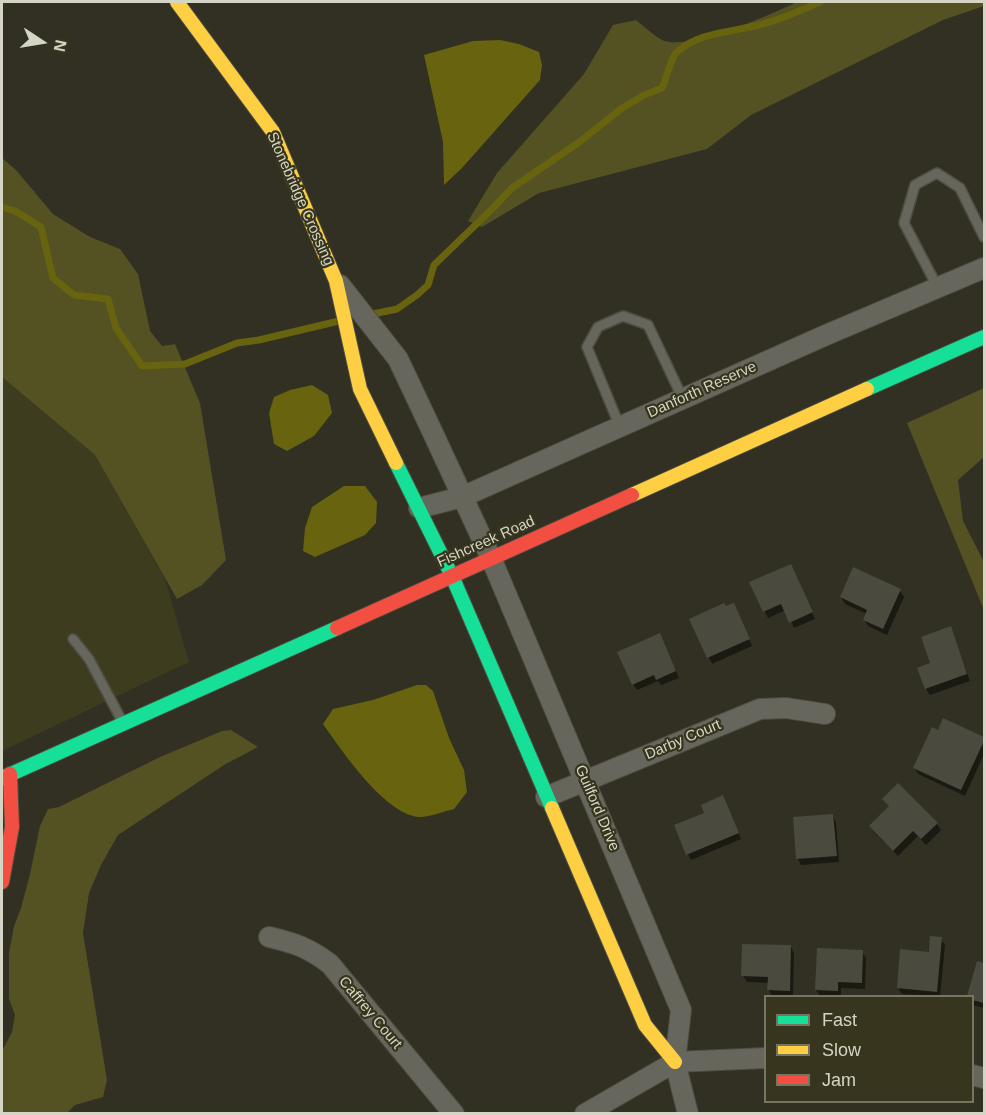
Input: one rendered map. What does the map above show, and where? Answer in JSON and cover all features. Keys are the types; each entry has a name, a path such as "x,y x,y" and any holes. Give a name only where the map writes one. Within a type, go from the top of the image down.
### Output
{"street":[{"name":"Stonebridge Crossing","path":"177,2 273,132 336,281 348,304 374,329 398,359 492,558"},
{"name":"Danforth Reserve","path":"419,508 462,497 984,268"},
{"name":"Stonebridge Crossing","path":"348,304 348,335 360,389 452,576"},
{"name":"Fishcreek Road","path":"6,776 984,337"},
{"name":"Guilford Drive","path":"492,558 681,1010 675,1062 688,1113"},
{"name":"Guilford Drive","path":"452,576 645,1025 675,1062"},
{"name":"Darby Court","path":"546,797 759,709 786,708 825,714"},
{"path":"2,882 12,827 6,776"},
{"name":"Caffrey Court","path":"269,938 291,942 312,950 330,964 454,1113"},
{"path":"585,1113 675,1062 764,1058"}],"lane":[{"path":"938,288 904,223 915,185 937,173 960,188 984,237"},
{"path":"620,427 587,347 598,327 623,316 648,325 683,399"},
{"path":"73,639 89,659 123,723"}],"shaded area":[{"path":"797,2 984,2 984,6 943,20 751,115 707,149 539,193 482,227 468,221 497,173 584,74 613,25 636,20 662,40 690,41 730,30"},
{"path":"500,40 539,52 542,65 540,80 462,168 444,185 443,142 424,55 473,41"},
{"path":"2,158 16,170 53,214 90,237 120,249 138,274 150,331 162,346 175,344 200,403 226,560 202,585 177,599 95,455 2,377"},
{"path":"2,377 95,455 165,579 189,662 2,751"},
{"path":"312,385 328,395 332,413 314,436 287,451 274,444 269,413 274,397 290,390"},
{"path":"984,388 984,457 958,480 963,521 984,562 984,610 907,423"},
{"path":"344,486 365,486 377,502 376,523 365,535 315,557 303,551 305,528 312,507"},
{"path":"417,685 426,685 433,691 449,738 464,770 467,792 454,809 422,817 405,813 391,805 378,793 352,764 323,724 333,709 373,700"},
{"path":"231,730 258,747 224,765 118,835 89,893 83,933 107,1080 103,1097 75,1105 67,1113 2,1113 3,1049 12,1032 15,1015 9,999 9,953 40,826 48,809 59,807 160,757 222,731"}],"building":[{"path":"791,564 813,612 789,623 781,604 763,612 749,582"},
{"path":"853,567 901,589 883,629 863,620 867,610 840,597"},
{"path":"724,603 726,606 734,603 750,639 707,658 689,619"},
{"path":"951,626 967,674 925,689 917,668 930,663 921,637"},
{"path":"660,633 676,671 656,680 654,675 632,685 617,652"},
{"path":"943,718 984,737 961,790 913,768 932,727 938,730"},
{"path":"898,783 938,823 921,839 913,831 893,851 869,826 889,806 882,799"},
{"path":"723,795 739,833 686,855 674,825 704,813 701,805"},
{"path":"833,814 837,856 796,859 793,817"},
{"path":"930,936 942,937 937,992 897,988 900,949 929,952"},
{"path":"742,944 791,945 790,991 767,990 768,977 741,976"},
{"path":"817,948 863,950 862,983 838,982 838,991 815,990"},
{"path":"977,961 984,963 984,1003 974,1000 974,995 967,995"}],"waterway":[{"path":"368,315 397,309 417,295 428,285 434,265 512,188 578,143 621,109 644,95 662,88 674,56 685,46 705,37 791,15 820,2"},
{"path":"2,207 15,211 41,227 53,278 74,295 108,299 116,328 142,366 185,364 237,343 339,321"}],"traffic: fast":[{"path":"867,389 984,337"},
{"path":"396,463 452,576 552,808"},
{"path":"2,778 337,628"}],"traffic: slow":[{"path":"177,2 273,132 336,281 360,389 396,463"},
{"path":"632,495 867,389"},
{"path":"552,808 645,1025 675,1062"}],"traffic: jam":[{"path":"337,628 632,495"},
{"path":"2,882 12,827 10,774"}]}
